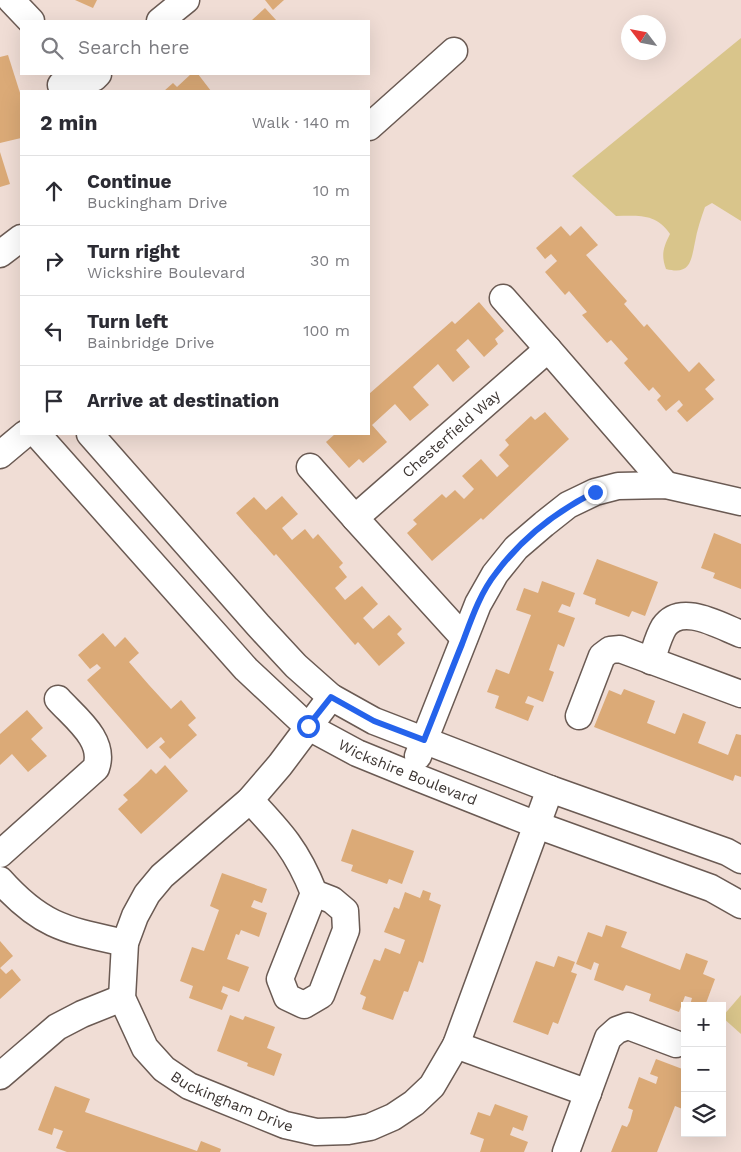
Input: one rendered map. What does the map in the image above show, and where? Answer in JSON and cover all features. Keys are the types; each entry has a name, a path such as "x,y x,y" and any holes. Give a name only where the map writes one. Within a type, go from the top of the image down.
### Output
{"street":[{"path":"11,0 30,20"},
{"path":"161,20 186,0"},
{"path":"370,126 454,51"},
{"path":"61,83 94,78 97,75"},
{"path":"0,254 20,239"},
{"path":"503,298 666,485"},
{"name":"Chesterfield Way","path":"355,518 548,349"},
{"path":"0,456 24,435"},
{"name":"Wickshire Boulevard","path":"38,435 246,669 308,726 357,753 410,776 711,888 741,905"},
{"path":"91,435 258,625 296,666 331,697 374,721 550,788 727,852 741,860"},
{"path":"310,467 464,638"},
{"path":"410,776 478,604 495,574 516,548 568,505 595,492 618,486 666,485 741,502"},
{"path":"651,661 664,627 675,618 690,616 741,634"},
{"path":"579,716 602,656 610,650 620,649 741,694"},
{"name":"Buckingham Drive","path":"331,697 280,765 250,800 162,876 146,894 134,916 125,944 122,998 145,1048 164,1069 188,1086 285,1125 316,1132 348,1131 370,1127 393,1117 432,1086 456,1045 550,788"},
{"path":"0,854 96,768 99,760 99,749 94,739 58,699"},
{"path":"250,800 288,842 304,867 314,893"},
{"path":"0,880 18,900 40,917 59,927 125,944"},
{"path":"0,1076 57,1027 82,1014 122,998"},
{"path":"566,1152 608,1038 617,1030 628,1026 676,1044"},
{"path":"456,1045 588,1093"}],"shaded area":[{"path":"741,38 741,221 712,203 705,207 688,265 680,270 666,269 664,252 670,234 665,227 659,222 646,217 616,216 572,176"},
{"path":"741,995 741,1034 726,1021 726,1012"}],"building":[{"path":"75,0 97,0 93,8"},
{"path":"265,0 284,0 273,10"},
{"path":"265,8 276,20 252,20"},
{"path":"8,55 20,93 20,138 0,143 0,57"},
{"path":"190,75 199,75 210,90 165,90 173,83 177,87"},
{"path":"0,152 10,184 0,187"},
{"path":"561,226 570,236 581,226 598,245 586,255 627,301 624,304 644,327 647,324 689,372 699,362 715,380 705,389 714,399 687,422 677,411 683,405 679,400 666,411 657,400 661,396 653,387 649,391 624,363 628,359 611,340 607,343 582,315 587,312 569,291 565,295 545,272 557,261 551,254 545,259 536,248"},
{"path":"479,302 504,331 495,339 498,344 484,357 468,339 456,350 470,367 453,382 438,364 413,387 429,405 410,421 395,404 372,425 387,442 363,463 359,459 349,468 326,442 334,435 370,435 370,393 452,321 455,324"},
{"path":"545,412 569,439 483,520 481,518 432,561 407,533 417,524 413,520 442,494 446,498 455,490 464,499 474,489 462,476 481,459 497,477 509,466 499,455 509,445 505,440 531,416 535,420"},
{"path":"282,496 298,514 282,528 292,540 305,529 313,539 318,534 343,563 339,567 347,577 335,588 345,600 362,586 378,604 363,618 373,629 389,615 402,629 397,634 405,643 379,666 358,642 355,645 276,554 274,556 236,513 254,497 266,510"},
{"path":"714,533 741,544 741,589 713,578 715,573 701,568"},
{"path":"597,559 658,582 645,616 632,611 629,617 595,604 596,599 583,594"},
{"path":"542,581 575,593 570,607 562,604 558,612 575,618 564,647 558,644 549,670 554,672 543,702 528,696 525,703 534,706 528,721 495,708 499,696 487,692 496,669 509,674 531,615 516,610 524,588 538,593"},
{"path":"103,633 115,647 125,637 139,653 129,662 149,685 171,709 181,700 196,718 188,725 197,735 170,759 159,747 165,742 161,737 147,749 87,680 101,668 97,664 90,669 78,655"},
{"path":"624,689 655,701 647,723 675,734 683,713 706,722 698,743 728,755 736,734 741,735 741,777 735,775 733,781 594,727 609,690 621,695"},
{"path":"27,710 43,728 31,739 47,756 28,772 12,754 0,765 0,734"},
{"path":"165,765 188,791 141,834 118,809 128,800 123,795 151,769 156,774"},
{"path":"352,829 414,851 402,884 389,879 387,884 351,871 353,865 341,861"},
{"path":"222,873 267,889 262,903 254,900 251,907 267,913 259,937 241,930 239,935 236,934 227,959 249,967 239,992 223,986 221,992 228,995 222,1010 189,998 193,986 180,981 192,947 204,951 219,910 210,906"},
{"path":"423,890 431,893 429,900 441,905 423,963 419,961 408,992 404,991 393,1020 362,1009 366,997 360,994 374,959 380,961 385,948 400,954 405,940 384,932 394,907 399,909 405,892 420,898"},
{"path":"606,925 627,932 621,947 680,970 686,953 708,961 703,974 715,979 706,1002 691,1002 692,998 685,996 681,1002 679,1012 649,1001 651,994 626,985 623,991 594,980 599,964 594,962 591,970 576,964 588,932 602,937"},
{"path":"0,941 13,956 0,968"},
{"path":"558,956 575,962 571,972 577,974 558,1024 553,1022 548,1035 513,1022 536,961 554,967"},
{"path":"0,968 6,974 12,969 21,980 0,999"},
{"path":"230,1015 243,1020 245,1016 275,1027 267,1048 282,1054 274,1076 247,1066 248,1063 217,1051"},
{"path":"656,1059 681,1068 681,1108 675,1106 657,1152 611,1152 622,1125 627,1127 630,1121 633,1110 628,1108 639,1077 656,1084 658,1077 650,1074"},
{"path":"55,1086 90,1099 85,1112 197,1151 201,1141 221,1149 220,1152 67,1152 56,1148 63,1131 54,1128 52,1135 38,1130"},
{"path":"495,1104 528,1116 523,1131 513,1127 510,1135 528,1142 524,1152 480,1152 484,1139 470,1134 478,1112 490,1116"}],"route":[{"path":"308,726 331,697 374,721 424,740 478,604 495,574 516,548 544,524 568,505 595,492"}]}
